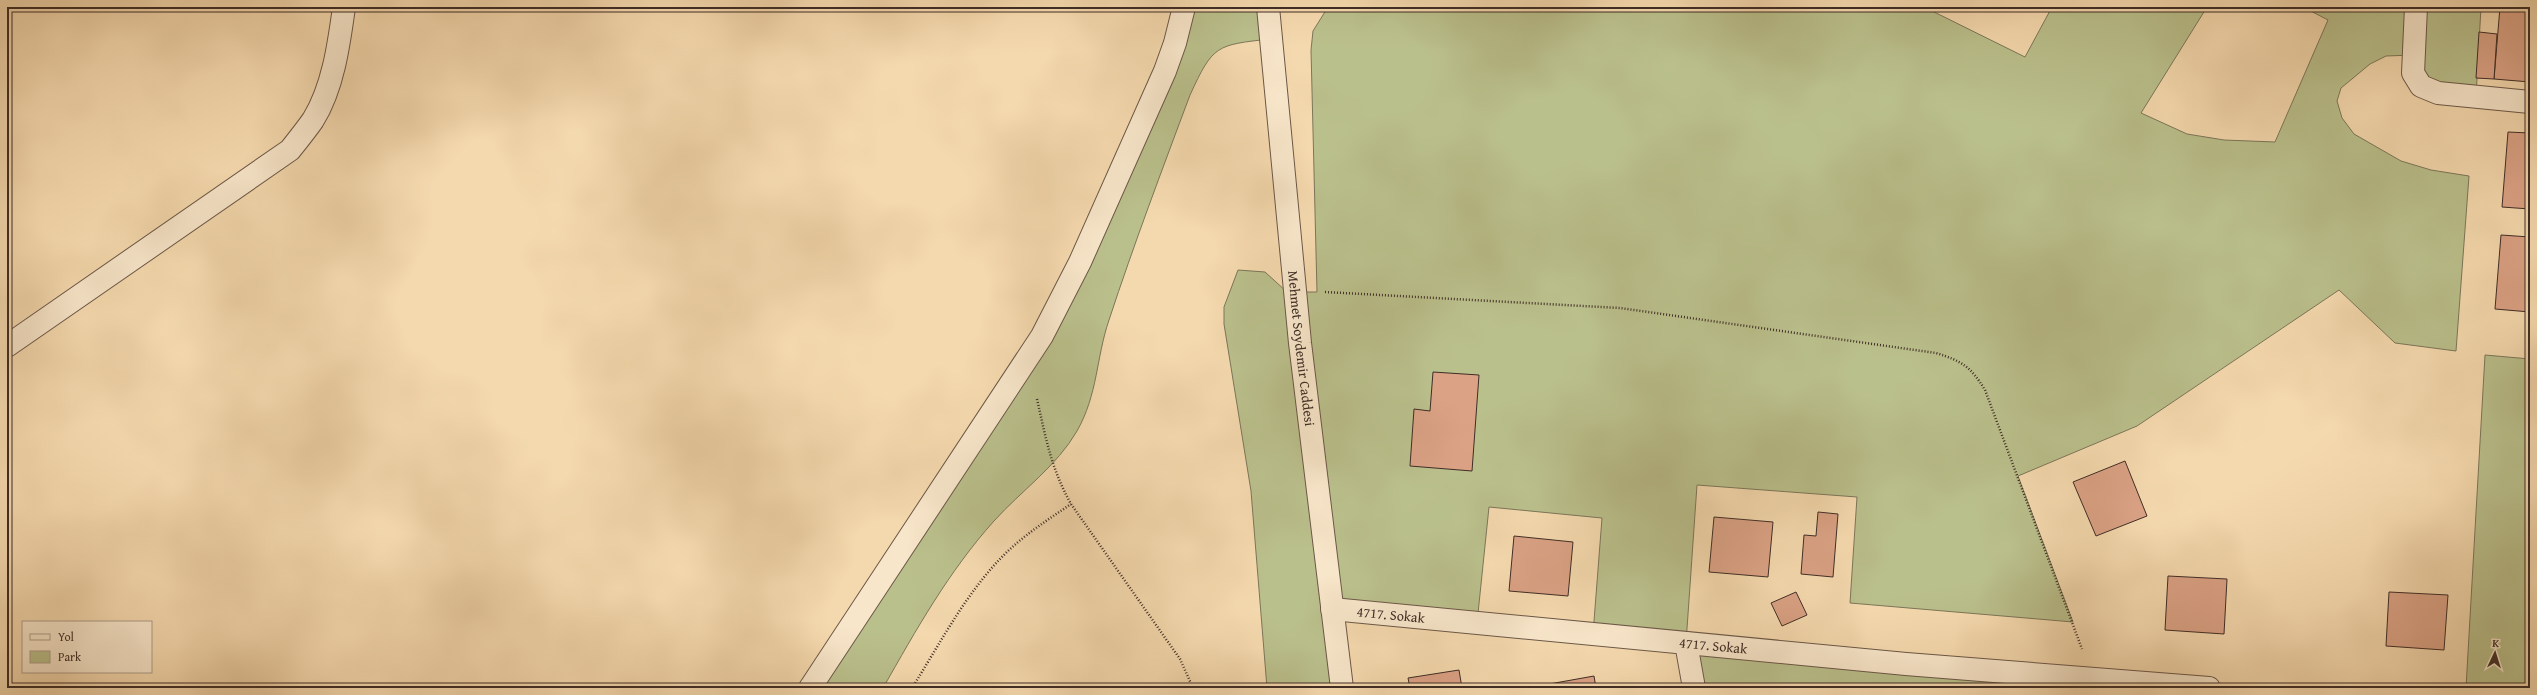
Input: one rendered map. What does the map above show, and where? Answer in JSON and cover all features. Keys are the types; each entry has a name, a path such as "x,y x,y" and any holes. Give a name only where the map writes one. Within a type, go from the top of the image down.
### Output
{"street":[{"path":"7,346 290,150 314,119 329,81 339,40 344,7"},
{"path":"810,688 1028,358 1083,255 1165,71 1184,7"},
{"name":"Mehmet Soydemir Caddesi","path":"1268,7 1295,293 1342,688"},
{"path":"2416,7 2413,73 2421,86 2438,93 2530,102"},
{"name":"4717. Sokak","path":"1332,608 1686,643 2094,680 2209,688"},
{"path":"1686,643 1694,688"}],"path":[{"path":"1295,293 1343,293 1620,308 1936,353 1959,360 1975,373 1985,390 2094,680"},
{"path":"1028,358 1051,464 1071,504 1180,659 1193,688"},
{"path":"912,688 986,575 1007,552 1034,529 1071,504"}],"green space":[{"path":"1184,7 1268,7 1270,39 1238,43 1218,50 1211,57 1198,78 1190,95 1138,235 1109,320 1089,403 1077,431 1059,456 1004,510 962,560 921,623 883,688 810,688 1028,358"},
{"path":"1328,7 1924,7 2025,57 2052,7 2207,7 2141,113 2187,134 2224,140 2275,142 2328,20 2303,7 2481,7 2476,97 2438,93 2414,55 2386,56 2370,64 2341,88 2337,101 2342,118 2354,134 2401,161 2431,170 2469,176 2456,351 2395,343 2339,290 2137,426 2018,476 2073,622 1850,603 1857,497 1697,485 1686,643 1593,634 1602,518 1489,507 1477,623 1332,609 1342,688 1267,688 1251,491 1224,324 1224,307 1238,270 1265,272 1287,292 1317,292 1311,50 1313,31"},
{"path":"2485,355 2530,359 2530,688 2466,688"},
{"path":"1686,643 2097,688 1694,688"}],"building":[{"path":"2500,7 2530,7 2530,82 2494,79"},
{"path":"2479,32 2497,34 2494,79 2476,78"},
{"path":"2508,132 2530,133 2530,209 2502,207"},
{"path":"2501,235 2530,237 2530,312 2495,309"},
{"path":"1433,372 1479,375 1472,471 1410,466 1414,409 1430,411"},
{"path":"2125,461 2147,516 2096,536 2073,482"},
{"path":"1818,512 1838,514 1833,577 1801,574 1804,535 1816,536"},
{"path":"1714,517 1773,522 1768,577 1709,572"},
{"path":"1514,536 1573,542 1568,596 1509,591"},
{"path":"2168,576 2227,579 2224,634 2165,630"},
{"path":"1796,592 1807,615 1782,626 1771,603"},
{"path":"2389,592 2448,595 2444,650 2386,646"},
{"path":"1459,670 1462,688 1410,688 1408,678"},
{"path":"1594,676 1596,688 1527,688"}]}
